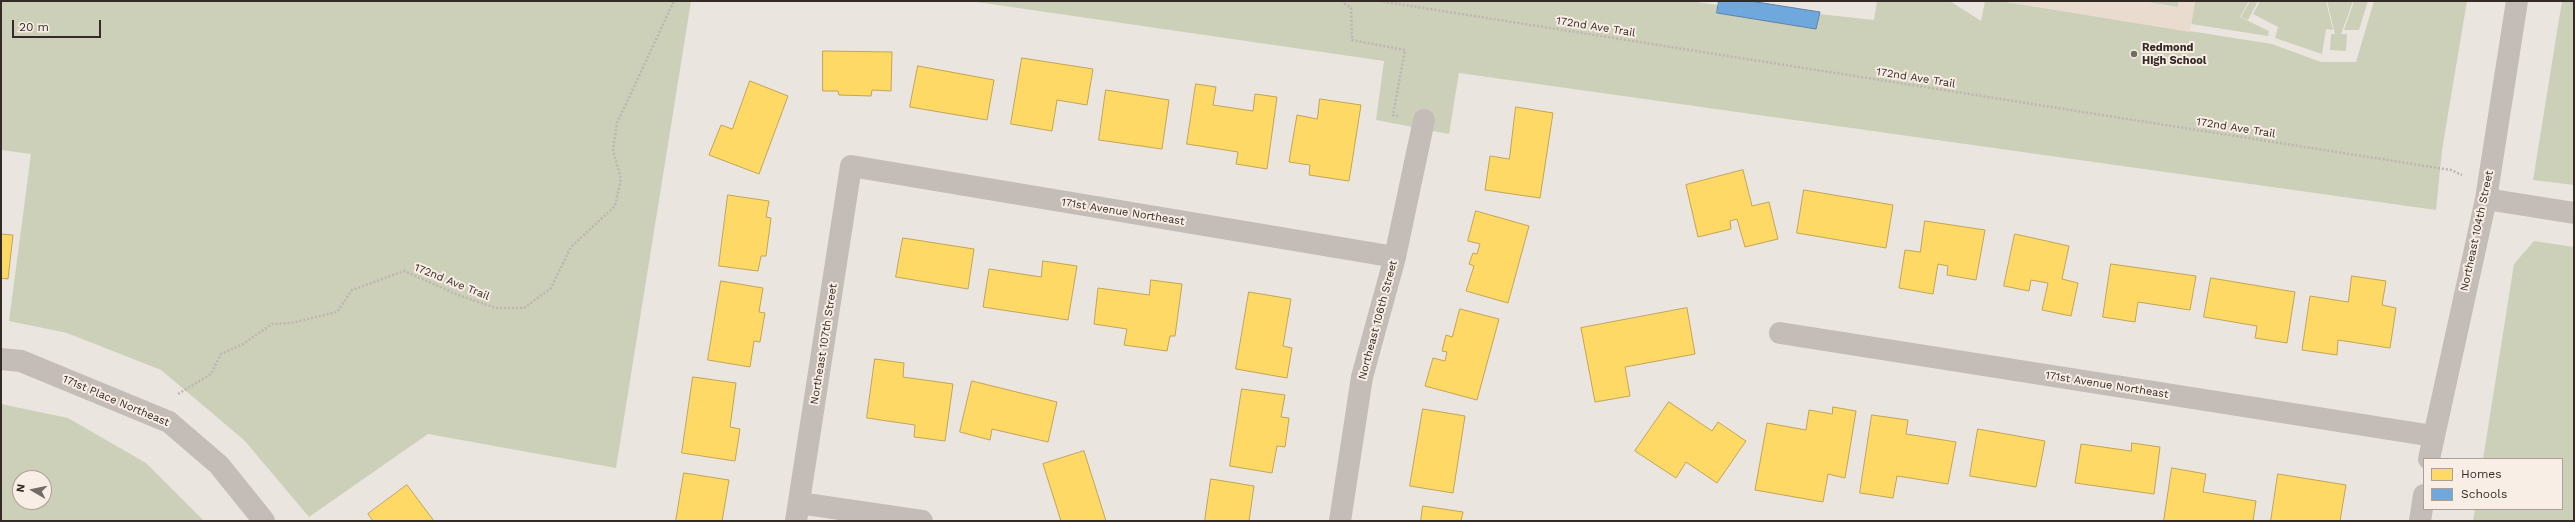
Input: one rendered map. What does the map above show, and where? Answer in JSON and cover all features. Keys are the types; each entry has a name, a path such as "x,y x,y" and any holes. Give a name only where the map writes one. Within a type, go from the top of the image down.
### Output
{"street":[{"name":"Northeast 104th Street","path":"2430,458 2433,436 2486,199 2517,1"},
{"name":"Northeast 106th Street","path":"1340,521 1362,377 1396,257 1424,120"},
{"name":"171st Avenue Northeast","path":"852,166 1396,257"},
{"name":"Northeast 107th Street","path":"798,512 852,166"},
{"path":"2486,199 2574,213"},
{"name":"171st Avenue Northeast","path":"1780,334 2433,436"},
{"name":"171st Place Northeast","path":"1,359 21,361 169,422 219,465 264,521"},
{"path":"2420,521 2423,502"},
{"path":"798,512 922,521"}],"path":[{"name":"172nd Ave Trail","path":"178,394 211,374 221,354 243,344 272,324 292,323 337,312 352,290 404,271 461,296 496,308 524,308 551,288 571,247 615,206 621,179 613,150 617,123 674,1"},
{"path":"1341,1 1351,8 1352,40 1405,50 1393,115"},
{"name":"172nd Ave Trail","path":"1379,1 2451,170"}],"green space":[{"path":"1,1 691,1 616,468 428,434 309,517 244,440 161,370 67,333 9,321 31,154 1,150"},
{"path":"970,1 1690,1 1718,5 1717,13 1816,29 1819,14 1874,20 1877,1 1950,1 1981,21 1985,1 2000,1 2272,44 2321,62 2356,62 2374,1 2467,1 2442,150 2436,210 1459,73 1449,134 1376,120 1384,61"},
{"path":"2140,1 2179,1 2178,7"},
{"path":"2195,1 2249,1 2240,17 2269,31 2268,36 2191,24"},
{"path":"2250,1 2258,1 2248,20 2241,17"},
{"path":"2260,1 2326,1 2333,30 2326,29 2322,54 2275,38 2278,27 2253,14"},
{"path":"2327,1 2353,1 2341,34 2347,34 2346,51 2330,50 2331,34 2335,34"},
{"path":"2354,1 2368,1 2359,30 2344,30"},
{"path":"2562,1 2574,1 2574,185 2533,180"},
{"path":"2534,241 2574,247 2574,521 2473,521 2475,510 2563,510 2563,458 2483,458 2514,264"},
{"path":"1,404 68,418 146,463 204,521 1,521"}],"shaded area":[{"path":"2000,1 2140,1 2178,7 2179,1 2195,1 2190,32"}],"building: Homes":[{"path":"823,51 892,52 891,91 872,90 871,96 839,95 838,91 823,91"},
{"path":"1022,58 1093,69 1087,105 1057,100 1052,131 1011,124"},
{"path":"918,66 994,80 987,120 910,107"},
{"path":"750,81 788,96 759,174 709,155 721,125 732,129"},
{"path":"1196,84 1216,87 1213,105 1253,111 1255,94 1277,97 1267,169 1236,164 1238,152 1187,144"},
{"path":"1106,90 1169,100 1162,149 1099,140"},
{"path":"1320,99 1361,105 1349,181 1309,175 1310,165 1289,162 1297,115 1317,119"},
{"path":"1516,107 1553,113 1540,198 1485,190 1490,156 1509,159"},
{"path":"1743,170 1752,206 1769,202 1778,239 1745,247 1737,219 1730,221 1731,229 1698,237 1686,185"},
{"path":"1804,190 1893,205 1886,248 1797,233"},
{"path":"728,195 769,201 766,217 771,218 766,256 761,256 758,271 719,266"},
{"path":"1476,211 1529,226 1508,303 1466,291 1474,266 1469,264 1473,253 1477,254 1480,244 1468,241"},
{"path":"1925,221 1985,230 1976,280 1947,275 1948,266 1938,264 1933,294 1899,288 1905,250 1920,252"},
{"path":"1,234 13,235 8,279 1,278"},
{"path":"2015,234 2069,246 2062,279 2078,283 2071,316 2042,310 2048,283 2031,280 2029,291 2004,286"},
{"path":"903,238 974,249 968,289 896,277"},
{"path":"1043,261 1077,266 1068,320 983,307 989,269 1041,277"},
{"path":"2111,264 2196,276 2190,310 2138,302 2135,322 2103,317"},
{"path":"2352,276 2386,281 2382,305 2396,308 2390,348 2338,340 2337,355 2302,350 2310,296 2348,302"},
{"path":"2211,278 2295,292 2287,343 2255,338 2257,326 2204,317"},
{"path":"1151,280 1182,284 1175,336 1170,336 1167,351 1124,345 1127,329 1094,324 1098,288 1149,295"},
{"path":"721,281 763,288 759,312 765,313 760,342 754,341 750,367 708,360"},
{"path":"1249,292 1291,299 1283,346 1292,348 1287,378 1236,369"},
{"path":"1687,308 1695,354 1625,367 1630,396 1595,402 1581,328"},
{"path":"1460,309 1499,319 1477,400 1425,386 1433,358 1445,361 1447,352 1442,351 1446,335 1452,337"},
{"path":"875,359 904,363 903,377 953,384 945,441 914,437 915,425 867,418"},
{"path":"693,377 736,383 730,427 740,429 735,461 682,453"},
{"path":"972,381 1057,402 1048,442 992,429 990,440 960,432"},
{"path":"1242,389 1285,395 1281,417 1289,418 1285,447 1277,446 1272,473 1230,466"},
{"path":"1669,402 1712,431 1718,422 1746,441 1717,483 1686,462 1676,478 1635,451"},
{"path":"1833,407 1856,411 1845,478 1828,474 1823,502 1755,490 1767,423 1806,430 1809,410 1832,414"},
{"path":"1423,409 1465,416 1453,493 1410,486"},
{"path":"1872,415 1908,420 1906,434 1956,442 1948,484 1897,476 1893,498 1860,493"},
{"path":"1978,429 2045,441 2036,487 1970,476"},
{"path":"2132,443 2160,447 2154,494 2075,483 2081,444 2131,451"},
{"path":"1084,451 1106,521 1061,521 1043,464"},
{"path":"2172,468 2206,474 2203,492 2256,501 2253,521 2164,521"},
{"path":"684,473 729,480 722,521 676,521"},
{"path":"2278,474 2346,485 2340,521 2271,521"},
{"path":"1211,479 1254,486 1249,521 1205,521"},
{"path":"407,485 434,521 373,521 368,514"},
{"path":"1423,506 1463,512 1461,521 1421,521"}],"building: Schools":[{"path":"1719,1 1750,1 1820,12 1816,29 1717,13"}],"place":[{"name":"Redmond High School","path":"2134,54"}]}
